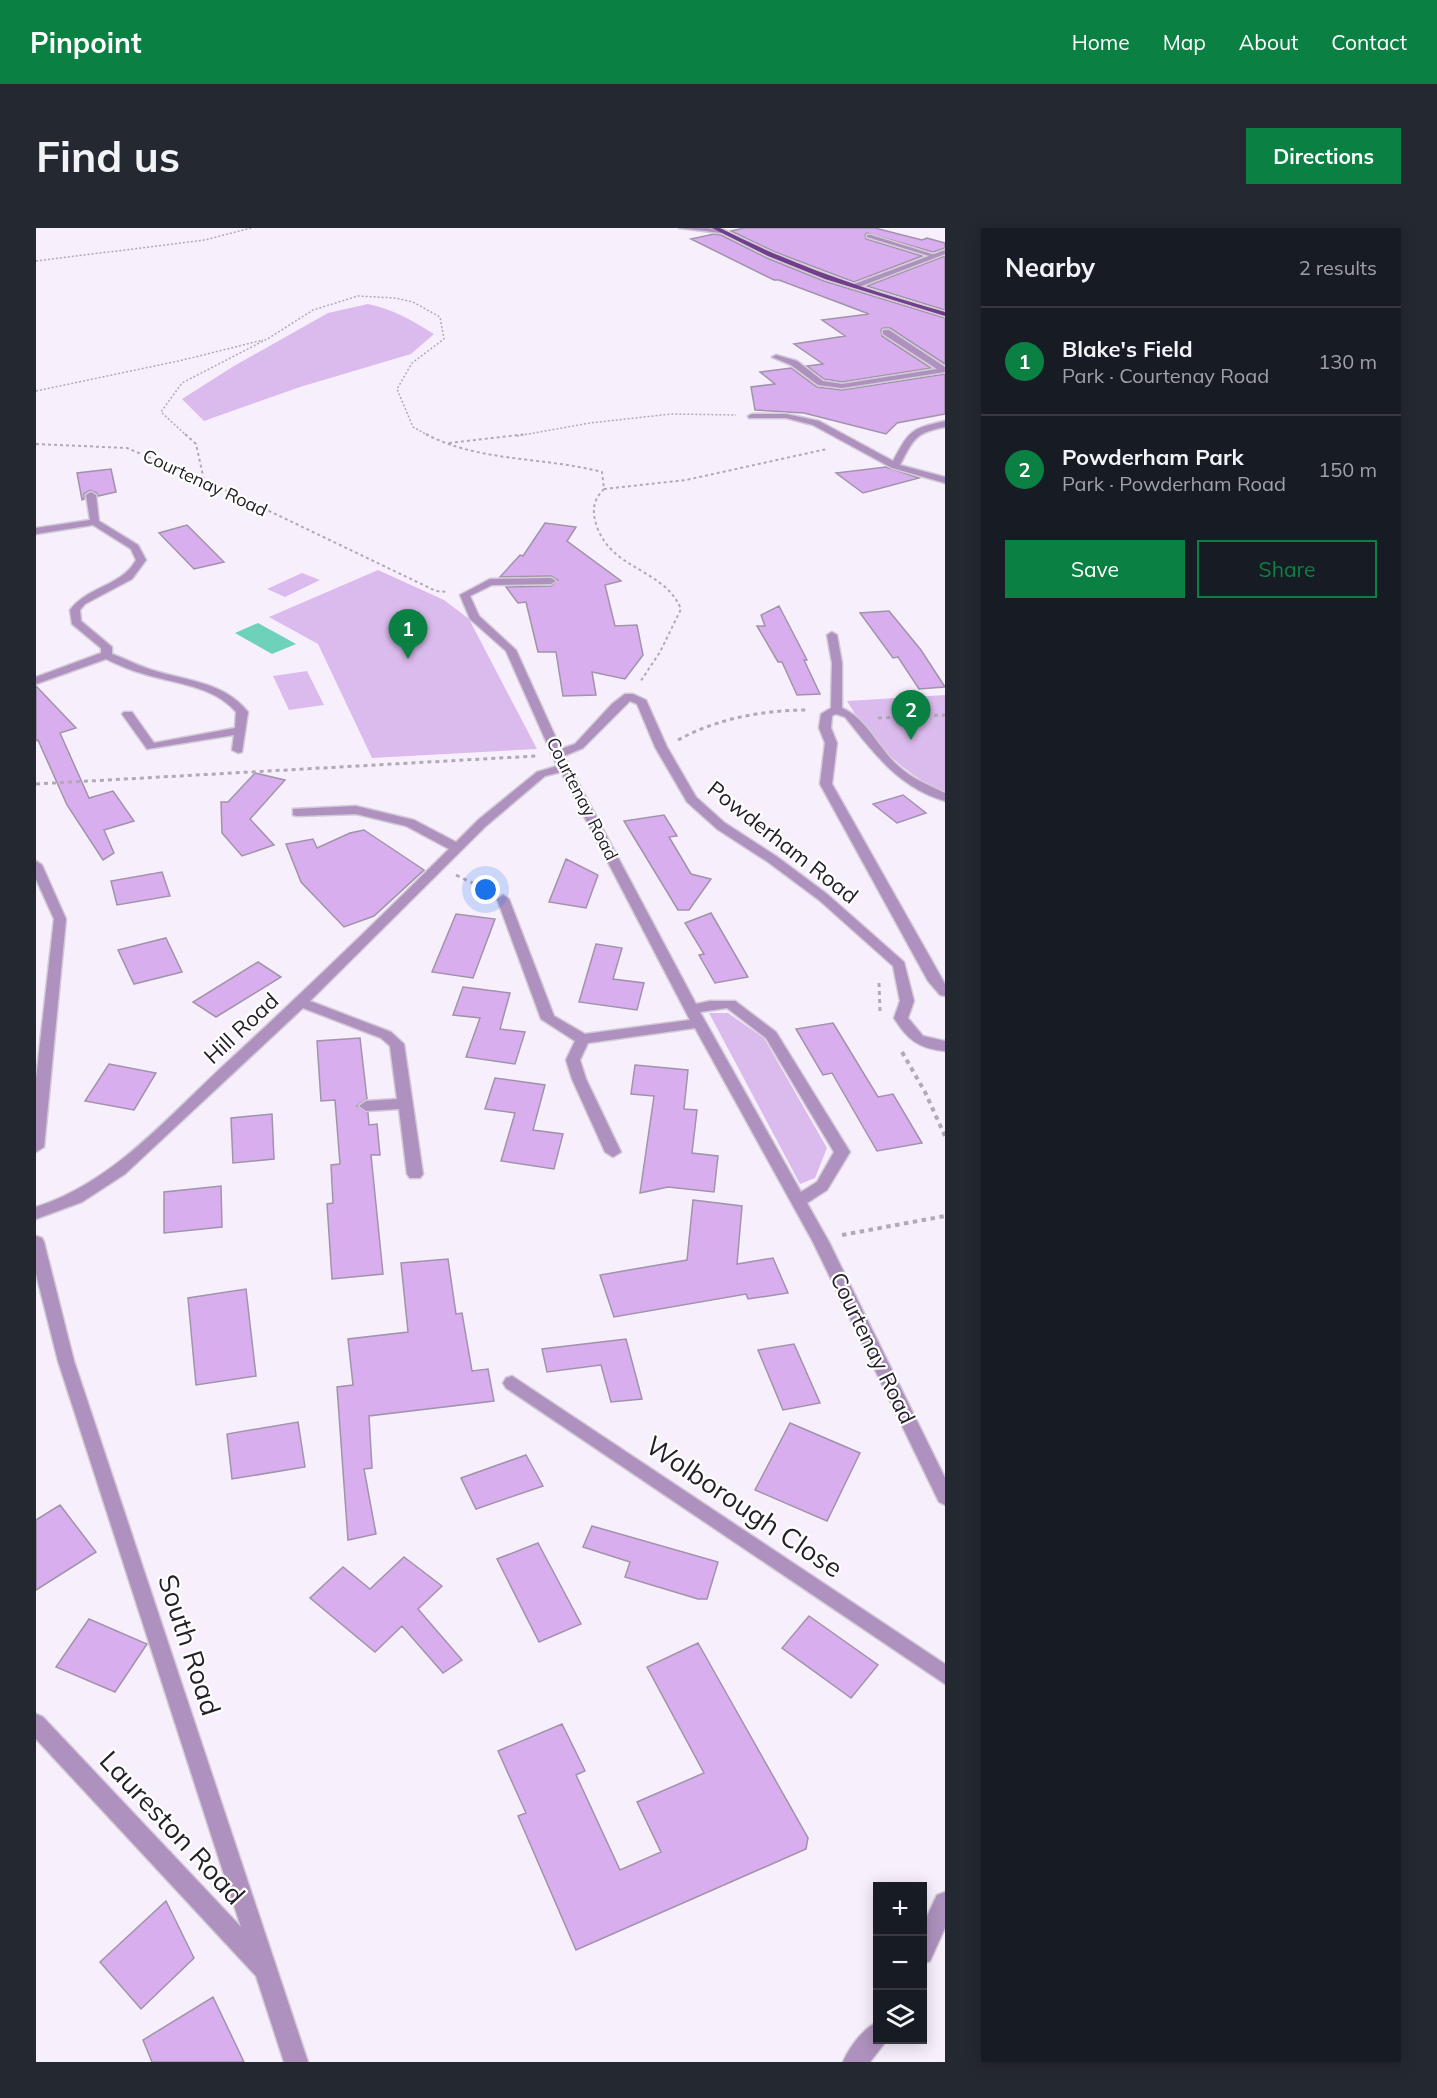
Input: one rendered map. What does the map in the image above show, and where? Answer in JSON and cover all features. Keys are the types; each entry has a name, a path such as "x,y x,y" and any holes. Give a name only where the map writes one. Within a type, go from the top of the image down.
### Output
{"main road":[{"path":"718,230 759,249 853,286 945,314"}],"street":[{"path":"682,228 718,230"},
{"path":"870,236 935,256"},
{"path":"853,286 945,252"},
{"path":"886,332 944,370"},
{"path":"776,357 794,363 821,383 842,386 944,370"},
{"path":"752,416 786,416 816,423 895,466 945,480"},
{"path":"895,466 910,435 917,430 945,424"},
{"path":"927,476 928,480 945,491"},
{"path":"92,495 95,522"},
{"path":"36,531 95,522 130,543 141,556 139,566 134,572 89,596 75,610 76,622 108,649 106,655"},
{"path":"465,595 490,582 551,581"},
{"name":"Courtenay Road","path":"465,595 474,617 511,650 561,761 696,1017 821,1242 945,1497"},
{"path":"832,635 837,663 836,710 849,715 890,765 909,781 945,797"},
{"path":"36,681 106,655 144,671 193,683 230,698 242,712 238,750"},
{"path":"561,761 629,696"},
{"name":"Powderham Road","path":"629,696 642,702 661,747 691,799 721,826 772,859 823,897 899,965 907,1000 901,1018 911,1036 932,1046 945,1046"},
{"name":"Powderham Road","path":"836,710 827,714 825,728 831,743 826,784 935,981 945,992"},
{"path":"128,714 151,747 240,730"},
{"name":"Hill Road","path":"36,1213 70,1203 100,1185 132,1160 351,955 482,823 541,774 561,761"},
{"path":"297,812 356,810 411,823 457,848"},
{"path":"36,864 60,919 36,1147"},
{"path":"503,899 548,1019 583,1039 696,1017 710,1005 730,1004 771,1035 842,1152 822,1186 797,1202"},
{"path":"300,1002 386,1035 397,1044 415,1174"},
{"path":"583,1039 573,1060 579,1079 613,1152"},
{"path":"366,1106 406,1104"},
{"name":"South Road","path":"36,1242 66,1361 296,2062"},
{"name":"Wolborough Close","path":"512,1383 945,1675"},
{"name":"Laureston Road","path":"36,1724 267,1971"},
{"path":"927,1942 945,1903"},
{"path":"855,2062 873,2039"}],"path":[{"path":"36,261 205,240 251,228"},
{"path":"204,480 196,444 161,412 182,383 269,338 313,310 358,296 395,298 413,302 440,317 444,339 412,363 397,389 413,427 444,444 590,468 602,472 604,489"},
{"path":"36,390 183,360 269,338"},
{"path":"444,444 671,414 752,416"},
{"name":"Courtenay Road","path":"36,444 127,448 204,480 436,591 465,595"},
{"path":"629,696 648,672 681,609 673,594 631,565 601,539 591,511 597,496 604,489 670,483 779,461 800,453 826,449 861,448"},
{"path":"661,747 691,732 778,709 820,710"},
{"path":"868,719 945,715"},
{"path":"36,784 233,771 561,761"},
{"path":"439,867 503,899"},
{"path":"821,1242 835,1237 945,1216"}],"shaded area":[{"path":"368,304 394,312 434,334 411,354 300,387 204,421 182,399 234,366 328,313"},
{"path":"378,570 444,600 469,619 537,749 372,758 318,644 269,617"},
{"path":"302,573 320,580 285,597 267,589"},
{"path":"258,623 296,644 272,654 235,633"},
{"path":"307,671 324,705 289,710 273,676"},
{"path":"945,695 945,792 915,776 889,755 866,729 847,701"},
{"path":"709,1013 728,1013 764,1038 827,1148 815,1178 800,1184"}],"building":[{"path":"744,228 875,228 922,240 927,238 945,243 945,248 933,252 867,233 866,239 922,256 854,282 775,252 731,231"},
{"path":"714,234 721,235 767,258 824,281 945,318 945,364 890,328 883,328 882,336 931,368 842,382 824,379 807,366 823,364 794,344 845,336 822,320 869,314 774,280 691,239"},
{"path":"945,256 945,310 867,286"},
{"path":"791,368 817,387 842,390 945,374 945,414 897,423 886,434 804,413 755,410 751,387 775,384 760,372"},
{"path":"886,467 919,478 863,493 836,473"},
{"path":"111,469 116,492 98,496 90,490 84,494 82,500 77,473"},
{"path":"545,523 576,527 567,541 621,581 605,585 615,626 637,625 643,655 625,679 592,672 596,695 563,696 556,652 538,652 526,602 518,603 506,587 551,586 558,580 551,576 500,577 520,555 523,556"},
{"path":"187,525 224,562 194,569 159,533"},
{"path":"779,606 807,660 804,660 820,694 797,695 782,662 778,662 757,626 765,626 761,615"},
{"path":"889,611 921,650 945,687 919,689 898,657 893,658 860,613"},
{"path":"36,686 76,728 60,733 89,798 113,791 134,821 104,830 114,853 103,860 67,805 38,740 36,741"},
{"path":"255,773 285,780 250,819 274,845 242,856 222,833 221,802 228,802"},
{"path":"903,795 926,813 897,823 873,804"},
{"path":"664,815 677,836 669,837 691,874 711,879 689,910 678,910 624,821"},
{"path":"364,830 424,870 374,916 344,927 301,882 286,844 313,839 317,848 350,833"},
{"path":"566,859 598,875 586,908 549,902"},
{"path":"162,872 170,896 117,905 111,881"},
{"path":"711,913 748,977 715,983 699,955 704,954 685,923"},
{"path":"456,914 495,919 473,978 432,972"},
{"path":"166,938 182,972 134,984 118,950"},
{"path":"596,944 622,948 613,979 644,983 637,1010 579,1002"},
{"path":"258,962 281,977 216,1017 193,1002"},
{"path":"463,987 510,993 500,1029 525,1032 515,1064 466,1057 480,1018 453,1015"},
{"path":"833,1023 878,1097 893,1094 922,1143 877,1151 832,1073 823,1075 796,1029"},
{"path":"360,1038 367,1099 357,1106 368,1113 369,1125 377,1124 380,1155 371,1155 383,1274 332,1279 327,1204 333,1203 331,1165 340,1164 335,1100 321,1101 317,1041"},
{"path":"109,1064 156,1073 134,1110 85,1101"},
{"path":"635,1065 688,1070 684,1109 697,1110 692,1153 718,1156 714,1192 668,1187 640,1193 654,1096 631,1094"},
{"path":"495,1078 545,1085 533,1130 563,1134 554,1169 501,1161 515,1113 485,1109"},
{"path":"272,1114 274,1159 233,1163 231,1118"},
{"path":"221,1186 222,1227 164,1233 164,1192"},
{"path":"693,1200 742,1206 737,1264 773,1258 788,1293 748,1299 746,1294 614,1317 600,1275 687,1260"},
{"path":"448,1259 456,1314 462,1313 472,1371 488,1369 494,1401 369,1416 372,1468 364,1469 376,1534 348,1540 337,1387 353,1385 348,1339 408,1332 401,1263"},
{"path":"246,1289 256,1376 196,1385 188,1298"},
{"path":"626,1339 642,1399 611,1402 601,1365 547,1372 542,1349"},
{"path":"794,1344 820,1403 783,1410 758,1350"},
{"path":"298,1422 305,1467 232,1479 227,1434"},
{"path":"790,1423 860,1453 827,1521 755,1490"},
{"path":"526,1455 543,1486 476,1509 461,1478"},
{"path":"60,1505 96,1552 36,1590 36,1520"},
{"path":"592,1526 718,1562 707,1599 698,1599 625,1577 630,1562 583,1547"},
{"path":"538,1543 581,1624 539,1642 497,1559"},
{"path":"404,1557 442,1586 418,1609 462,1660 443,1673 402,1626 375,1652 310,1598 343,1567 370,1589"},
{"path":"809,1616 878,1665 851,1698 782,1648"},
{"path":"89,1619 147,1644 115,1692 56,1667"},
{"path":"698,1643 808,1838 806,1849 576,1950 518,1816 526,1813 498,1751 562,1724 585,1771 576,1775 620,1870 661,1852 637,1802 704,1773 647,1667"},
{"path":"166,1901 194,1958 141,2009 100,1962"},
{"path":"213,1997 244,2062 152,2062 143,2040"}],"place":[{"name":"Blake's Field","path":"408,659"},
{"name":"Powderham Park","path":"911,740"}]}
